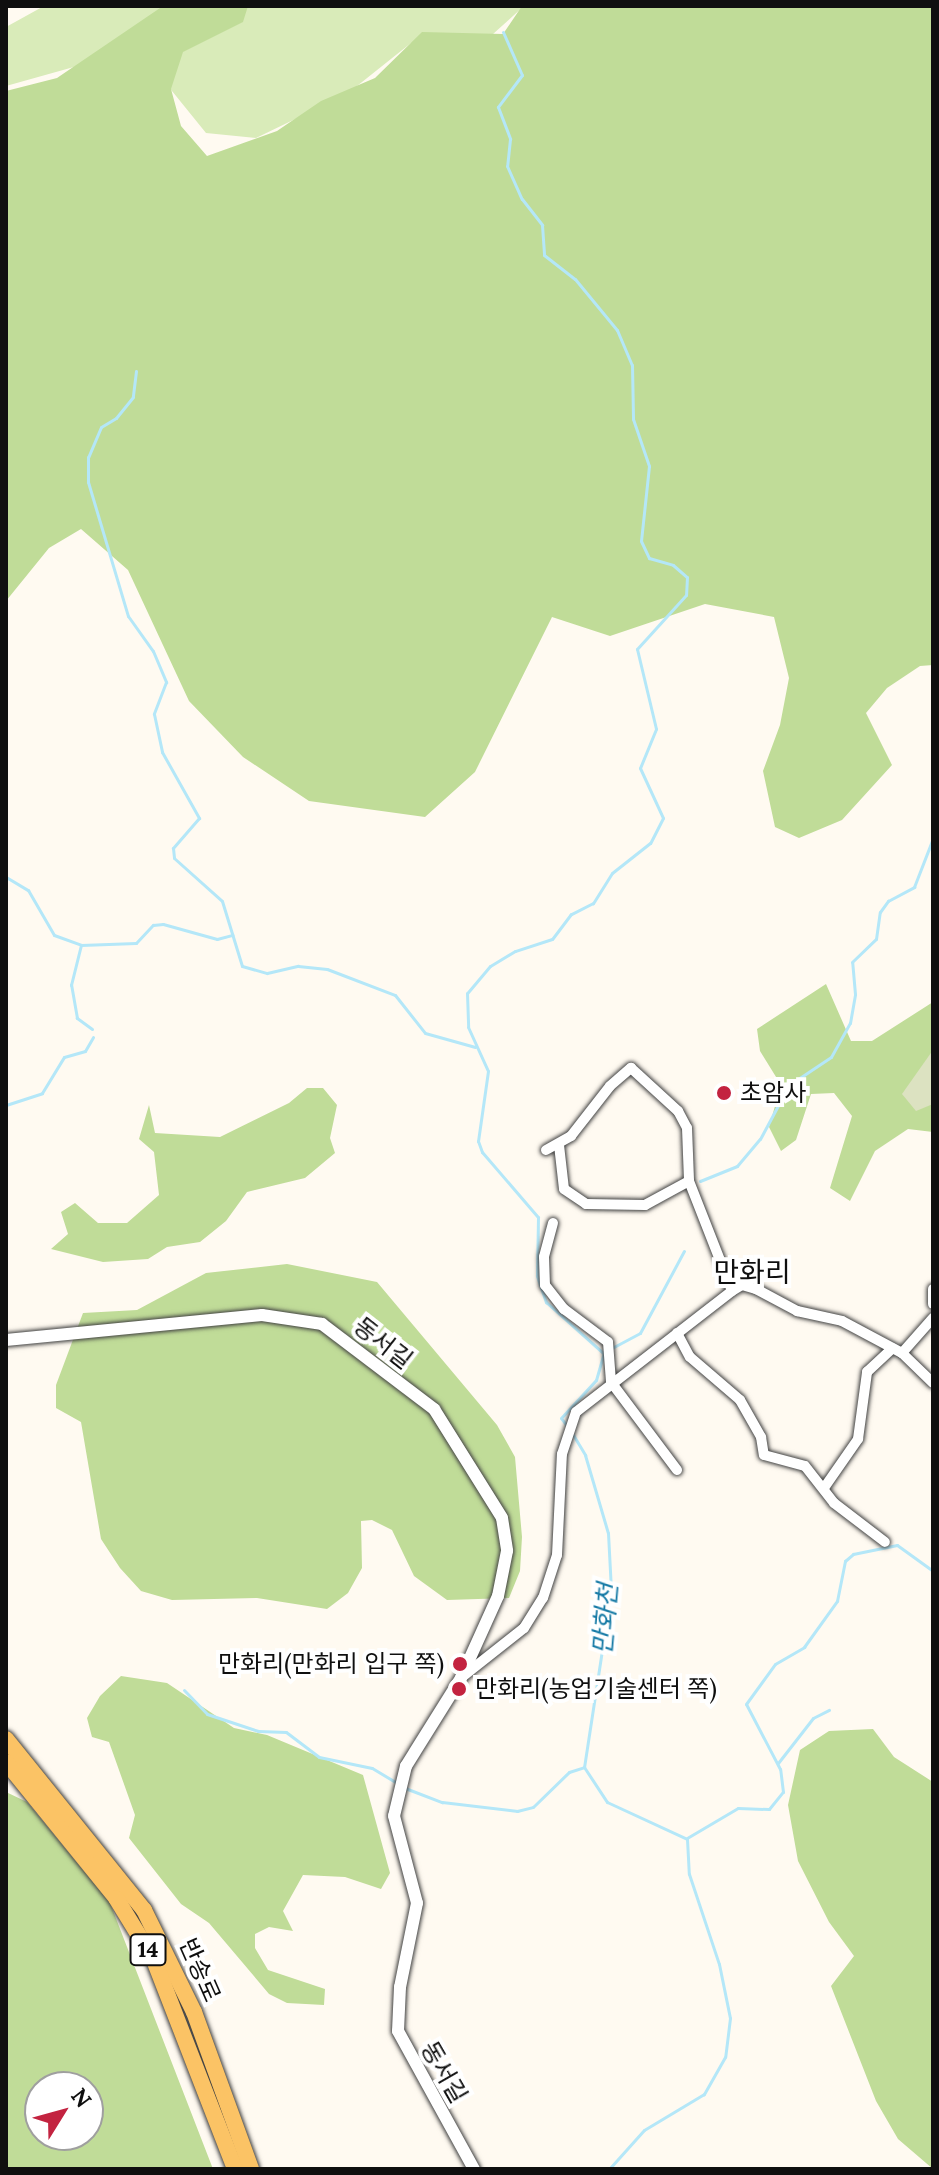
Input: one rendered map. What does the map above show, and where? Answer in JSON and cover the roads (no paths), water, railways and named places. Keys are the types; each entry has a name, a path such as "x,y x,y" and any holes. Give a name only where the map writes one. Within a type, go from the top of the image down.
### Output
{"main road":[{"name":"반송로","path":"6,1739 144,1910 194,2012 251,2169"},
{"name":"반송로","path":"6,1762 116,1898 154,1960 235,2169"}],"street":[{"path":"546,1150 559,1145 631,1068 683,1120 689,1181 732,1291 742,1285 797,1311 842,1321 898,1351 933,1383"},
{"path":"559,1145 564,1189 586,1204 645,1205 689,1181"},
{"path":"553,1223 544,1257 545,1285 610,1350 611,1382 677,1470"},
{"path":"933,1289 933,1304"},
{"name":"동서길","path":"461,1678 533,1616 551,1576 561,1525 568,1427 611,1382 732,1291"},
{"name":"동서길","path":"6,1340 262,1315 322,1324 434,1409 502,1518 504,1566 498,1596 461,1678 399,1784 394,1816 417,1903 400,1987 398,2031 474,2169"},
{"path":"824,1488 858,1439 867,1372 898,1351 933,1318"},
{"path":"677,1333 690,1357 740,1400 761,1437 764,1455 805,1466 834,1503 885,1542"},
{"path":"476,1646 490,1656"}],"waterway":[{"path":"503,32 522,75 498,107 510,139 507,166 522,199 542,225 544,255 575,279 617,330 632,365 633,419 649,466 641,541 649,558 673,565 687,577 686,595 637,649 656,729 640,768 663,818 650,843 612,873 593,903 571,914 552,939 515,951 490,966 467,993 468,1027 488,1071 478,1141 482,1152 538,1217 537,1276 546,1302 603,1353"},
{"path":"136,371 133,397 116,418 101,427 88,457 88,482 128,616 153,651 166,682 154,714 162,752 199,818 173,848 174,858 222,901 242,966 267,973 298,966 327,969 395,995 425,1033 475,1047"},
{"name":"만화천","path":"700,1181 737,1166 760,1139 789,1085 831,1057 850,1023 855,994 852,962 876,939 880,912 888,901 914,887 933,838"},
{"path":"6,877 28,890 54,935 81,945"},
{"path":"92,1029 77,1018 71,985 81,945 136,943 153,925 163,924 217,939 232,935"},
{"path":"6,1105 42,1093 64,1057 85,1051 93,1037"},
{"name":"만화천","path":"610,1349 640,1333 684,1251"},
{"name":"만화천","path":"568,1427 561,1418 596,1380 604,1352"},
{"name":"만화천","path":"572,1433 585,1455 608,1533 611,1591 584,1767 607,1802 687,1839 689,1874 719,1964 730,2018 725,2057 704,2094 644,2130 609,2169"},
{"path":"687,1838 738,1808 769,1809 783,1792 780,1769 746,1704 775,1664 804,1647 837,1601 845,1561 853,1554 897,1545 933,1571"},
{"path":"184,1690 207,1714 258,1731 286,1732 319,1757 372,1768 399,1784"},
{"path":"778,1763 813,1718 829,1710"},
{"path":"405,1788 442,1802 517,1811 533,1807 569,1772 584,1767"}],"place":[{"name":"초암사","path":"724,1093"},
{"name":"만화리(만화리 입구 쪽)","path":"460,1664"},
{"name":"만화리(농업기술센터 쪽)","path":"459,1689"}],"district":[{"name":"만화리","path":"752,1272"}]}
